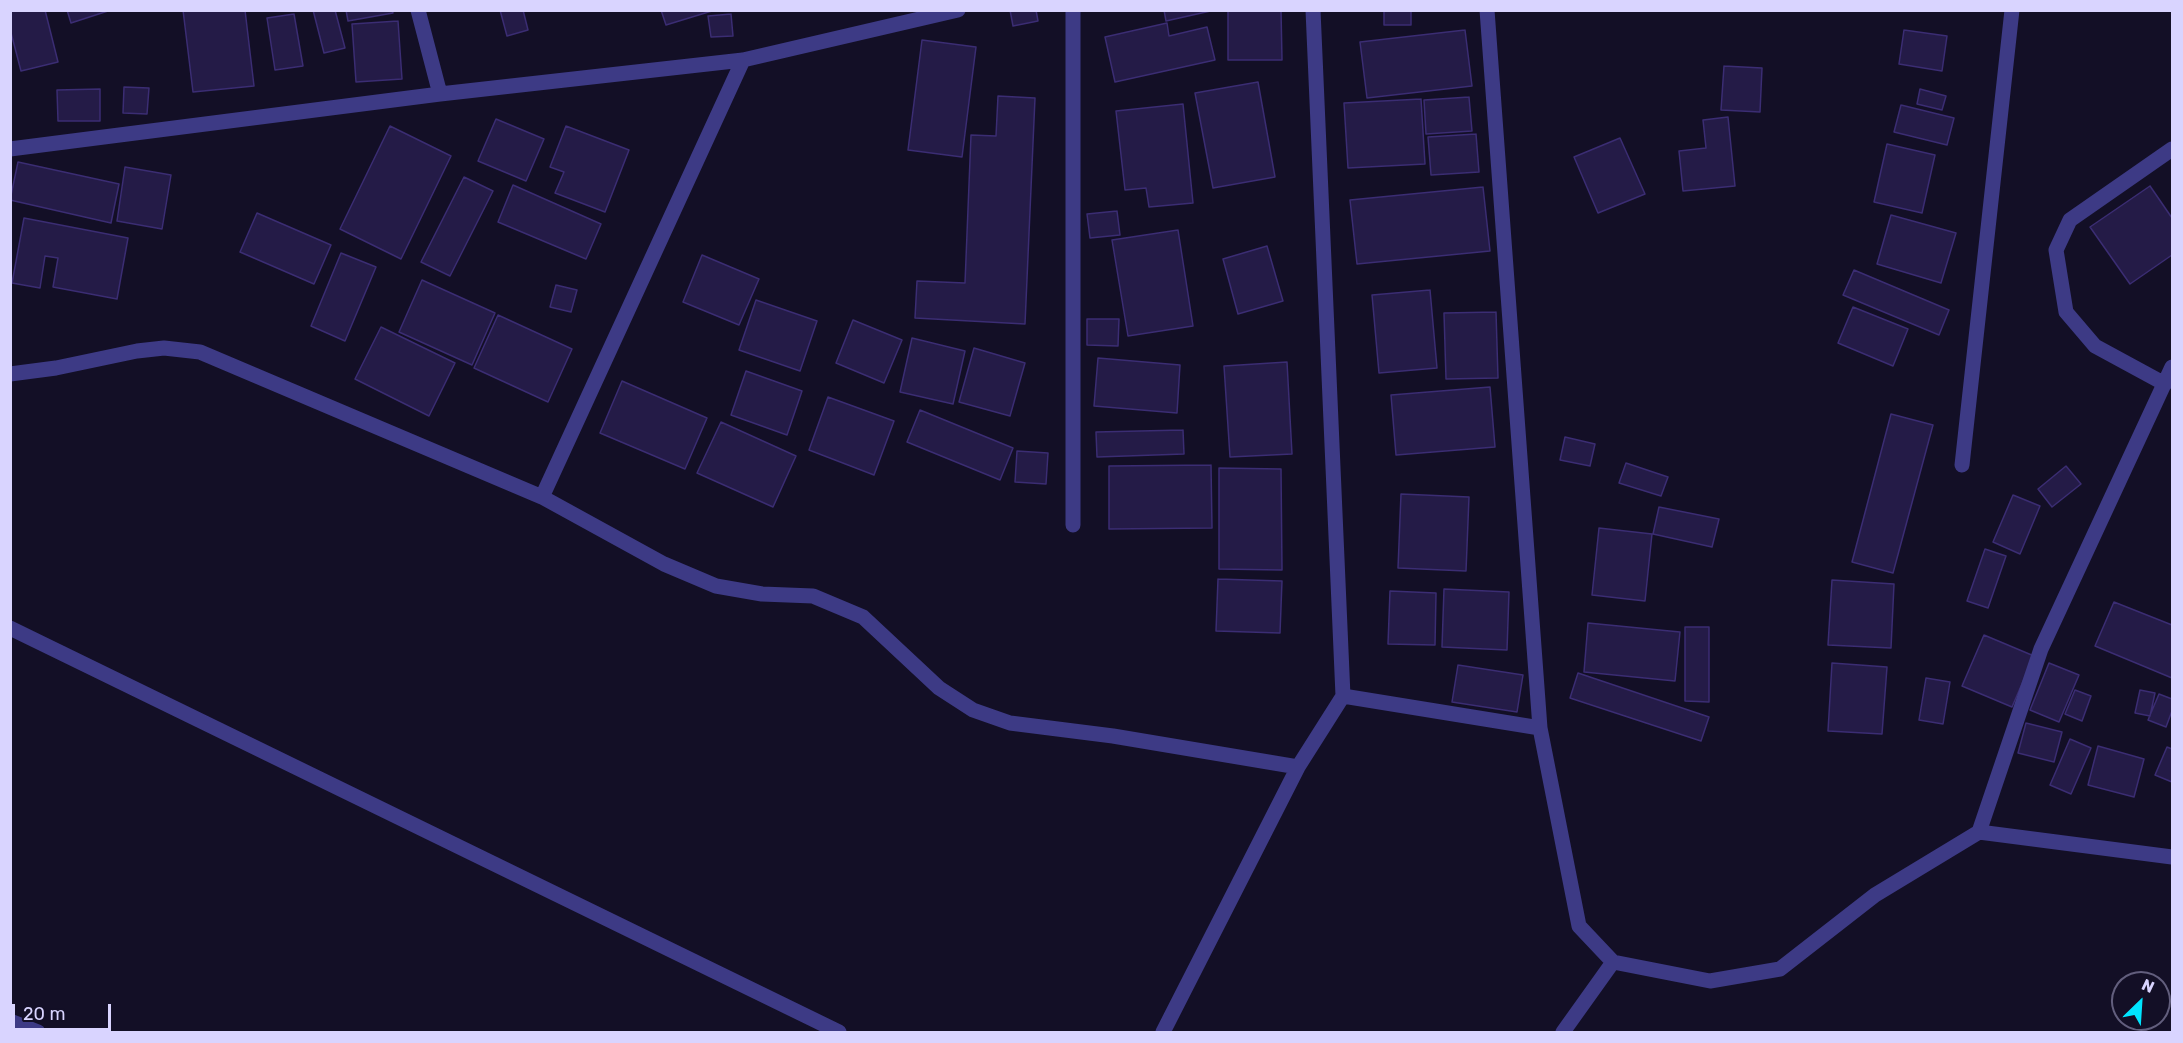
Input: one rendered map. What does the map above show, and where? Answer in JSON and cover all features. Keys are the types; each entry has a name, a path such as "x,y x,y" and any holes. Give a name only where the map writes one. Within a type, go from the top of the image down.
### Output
{"street":[{"path":"418,10 440,94"},
{"path":"10,149 440,94 743,60 958,10"},
{"path":"1073,10 1073,525"},
{"path":"1163,1032 1298,767 1343,696 1313,10"},
{"path":"1487,10 1540,728 1579,926 1613,962 1710,981 1780,969 1875,895 1979,832 2172,857"},
{"path":"1962,465 2012,10"},
{"path":"542,497 743,60"},
{"path":"2165,384 2095,346 2066,312 2056,250 2070,220 2172,149"},
{"path":"10,374 56,368 137,351 164,348 200,352 542,497 664,564 716,586 762,594 813,596 863,617 939,688 974,710 1010,723 1113,736 1298,767"},
{"path":"1979,832 2041,649 2172,367"},
{"path":"10,628 839,1032"},
{"path":"1343,696 1540,728"},
{"path":"1563,1032 1613,962"},
{"path":"10,1021 35,1032"}],"building":[{"path":"10,10 45,10 58,62 21,71 10,29"},
{"path":"67,10 111,10 71,23"},
{"path":"183,10 245,10 254,86 193,92"},
{"path":"313,10 335,10 345,48 324,53"},
{"path":"346,10 392,10 393,13 348,21"},
{"path":"500,10 523,10 528,30 507,36"},
{"path":"661,10 715,10 666,25"},
{"path":"1010,10 1036,10 1038,21 1013,26"},
{"path":"1164,10 1215,10 1166,21"},
{"path":"1228,10 1281,10 1282,60 1228,60"},
{"path":"1384,10 1411,10 1411,25 1384,25"},
{"path":"294,14 303,66 275,70 267,18"},
{"path":"731,14 733,36 711,37 708,16"},
{"path":"398,21 402,79 356,82 352,24"},
{"path":"1167,23 1169,36 1207,27 1215,60 1115,82 1105,37"},
{"path":"1465,30 1472,86 1367,98 1360,42"},
{"path":"1904,30 1947,36 1942,71 1899,64"},
{"path":"922,40 976,47 962,157 908,150"},
{"path":"1724,66 1762,68 1760,112 1721,110"},
{"path":"1258,82 1275,177 1213,188 1195,93"},
{"path":"124,87 149,88 147,114 123,113"},
{"path":"100,89 100,121 58,121 57,90"},
{"path":"1920,89 1946,96 1942,110 1917,104"},
{"path":"998,96 1035,98 1025,324 915,318 917,281 965,283 971,135 996,136"},
{"path":"1469,97 1472,131 1426,134 1424,100"},
{"path":"1421,99 1425,164 1348,168 1344,103"},
{"path":"1183,104 1193,203 1149,207 1146,188 1125,190 1116,111"},
{"path":"1901,105 1954,118 1947,145 1894,132"},
{"path":"1728,117 1735,186 1683,191 1679,151 1706,148 1703,120"},
{"path":"496,119 544,139 526,181 478,161"},
{"path":"390,126 451,156 401,259 340,229"},
{"path":"566,126 629,150 605,212 555,193 564,172 550,167"},
{"path":"1476,134 1479,172 1431,175 1428,137"},
{"path":"1620,138 1645,194 1598,213 1574,157"},
{"path":"1887,144 1935,155 1922,213 1874,202"},
{"path":"18,162 119,184 111,223 10,200"},
{"path":"125,167 171,175 162,229 117,221"},
{"path":"464,177 493,191 450,276 421,262"},
{"path":"513,185 601,224 586,259 498,222"},
{"path":"2150,186 2172,218 2172,255 2130,284 2090,227"},
{"path":"1483,187 1490,251 1357,264 1350,200"},
{"path":"1117,211 1120,235 1090,238 1087,214"},
{"path":"257,213 331,245 314,284 240,252"},
{"path":"1891,215 1956,233 1941,283 1877,264"},
{"path":"24,218 128,238 117,299 53,287 58,258 45,256 40,288 12,283"},
{"path":"1178,230 1193,326 1128,336 1112,240"},
{"path":"1267,246 1283,301 1238,314 1223,259"},
{"path":"341,253 376,267 345,341 311,326"},
{"path":"702,255 759,279 739,325 683,302"},
{"path":"1854,270 1949,310 1939,335 1843,295"},
{"path":"422,280 495,313 472,365 399,332"},
{"path":"556,285 577,290 571,312 550,307"},
{"path":"1430,290 1437,368 1379,373 1372,295"},
{"path":"756,300 817,321 800,371 739,350"},
{"path":"1853,307 1908,329 1893,366 1838,343"},
{"path":"1496,312 1498,378 1446,379 1444,313"},
{"path":"498,315 572,349 548,402 474,368"},
{"path":"1087,319 1119,319 1118,346 1087,345"},
{"path":"853,320 902,340 884,383 836,363"},
{"path":"381,327 455,363 429,416 355,379"},
{"path":"912,338 965,351 953,404 900,392"},
{"path":"974,348 1025,363 1010,416 959,402"},
{"path":"1098,358 1180,365 1177,413 1094,406"},
{"path":"1287,362 1292,454 1230,457 1224,366"},
{"path":"746,371 802,391 787,435 731,415"},
{"path":"622,381 707,418 685,469 600,433"},
{"path":"1490,387 1495,447 1396,455 1391,395"},
{"path":"828,397 894,421 874,475 809,450"},
{"path":"920,410 1013,448 1000,480 907,442"},
{"path":"1891,414 1933,425 1893,573 1852,562"},
{"path":"721,422 796,456 773,507 697,473"},
{"path":"1183,430 1184,454 1097,457 1096,432"},
{"path":"1565,437 1595,444 1590,466 1560,460"},
{"path":"1017,451 1048,453 1046,484 1015,482"},
{"path":"1626,463 1668,477 1661,496 1619,483"},
{"path":"1211,465 1212,528 1109,529 1109,466"},
{"path":"2066,466 2081,484 2052,507 2038,489"},
{"path":"1219,468 1281,469 1282,570 1219,569"},
{"path":"1401,494 1469,497 1466,571 1398,568"},
{"path":"2013,495 2040,506 2020,554 1993,542"},
{"path":"1659,507 1719,519 1712,547 1653,534"},
{"path":"1599,528 1652,534 1645,601 1592,595"},
{"path":"1985,549 2006,556 1988,608 1967,601"},
{"path":"1218,579 1282,581 1280,633 1216,631"},
{"path":"1832,580 1894,584 1891,648 1828,645"},
{"path":"1444,589 1509,592 1507,650 1442,647"},
{"path":"1390,591 1436,593 1435,645 1388,644"},
{"path":"2114,602 2172,625 2172,678 2095,646"},
{"path":"1588,623 1680,632 1675,681 1584,672"},
{"path":"1685,627 1709,627 1709,702 1685,701"},
{"path":"1984,635 2034,656 2012,707 1962,686"},
{"path":"1832,663 1887,667 1882,734 1828,731"},
{"path":"2049,663 2079,675 2059,722 2030,710"},
{"path":"1458,665 1523,675 1517,712 1452,702"},
{"path":"1578,673 1709,717 1701,741 1570,698"},
{"path":"1926,678 1950,682 1943,724 1919,720"},
{"path":"2075,690 2091,696 2082,721 2065,714"},
{"path":"2140,690 2155,693 2150,716 2135,713"},
{"path":"2159,694 2172,699 2172,711 2166,727 2148,720"},
{"path":"2026,723 2062,732 2054,762 2018,753"},
{"path":"2070,739 2091,748 2071,794 2050,785"},
{"path":"2098,746 2144,759 2134,797 2088,785"},
{"path":"2167,747 2172,749 2172,782 2155,775"}]}
